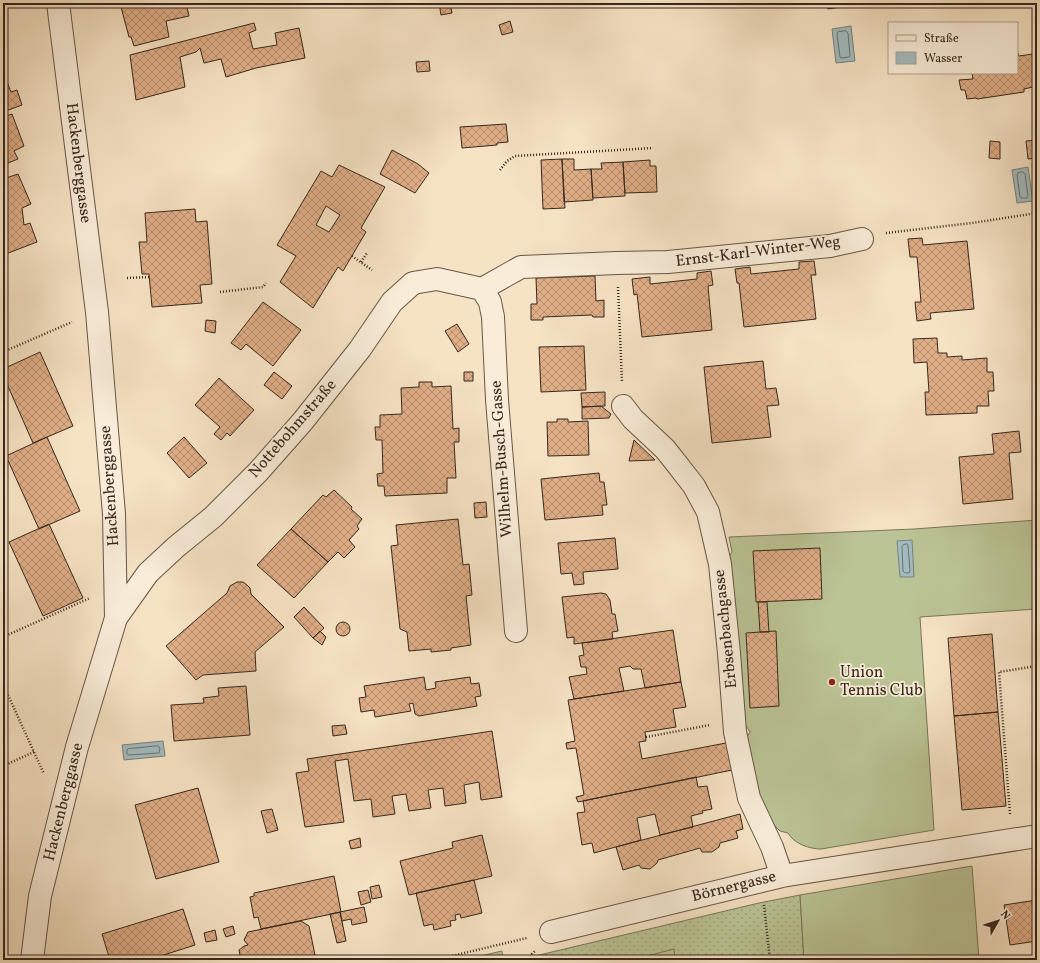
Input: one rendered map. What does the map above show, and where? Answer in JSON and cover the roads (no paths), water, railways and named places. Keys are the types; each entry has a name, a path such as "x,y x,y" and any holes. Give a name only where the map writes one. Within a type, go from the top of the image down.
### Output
{"street":[{"name":"Hackenberggasse","path":"32,960 40,896 77,747 116,618 114,514 96,312 58,3"},
{"name":"Ernst-Karl-Winter-Weg","path":"482,289 521,267 668,262 830,246 862,239"},
{"name":"Nottebohmstraße","path":"116,618 148,573 176,547 213,517 258,472 303,421 360,349 392,302 412,284 437,278 482,289"},
{"name":"Wilhelm-Busch-Gasse","path":"482,289 490,302 493,318 497,400 516,631"},
{"name":"Erbsenbachgasse","path":"623,406 633,419 665,449 694,486 708,512 720,564 735,732 749,798 772,847 782,876"},
{"name":"Börnergasse","path":"551,932 782,876 1037,836"}],"water":[{"path":"851,26 855,61 836,63 832,29"},
{"path":"1028,167 1033,201 1017,203 1012,170"},
{"path":"912,540 914,577 900,577 897,541"},
{"path":"163,741 165,756 124,760 122,745"}],"place":[{"name":"Union Tennis Club","path":"832,682"}]}
